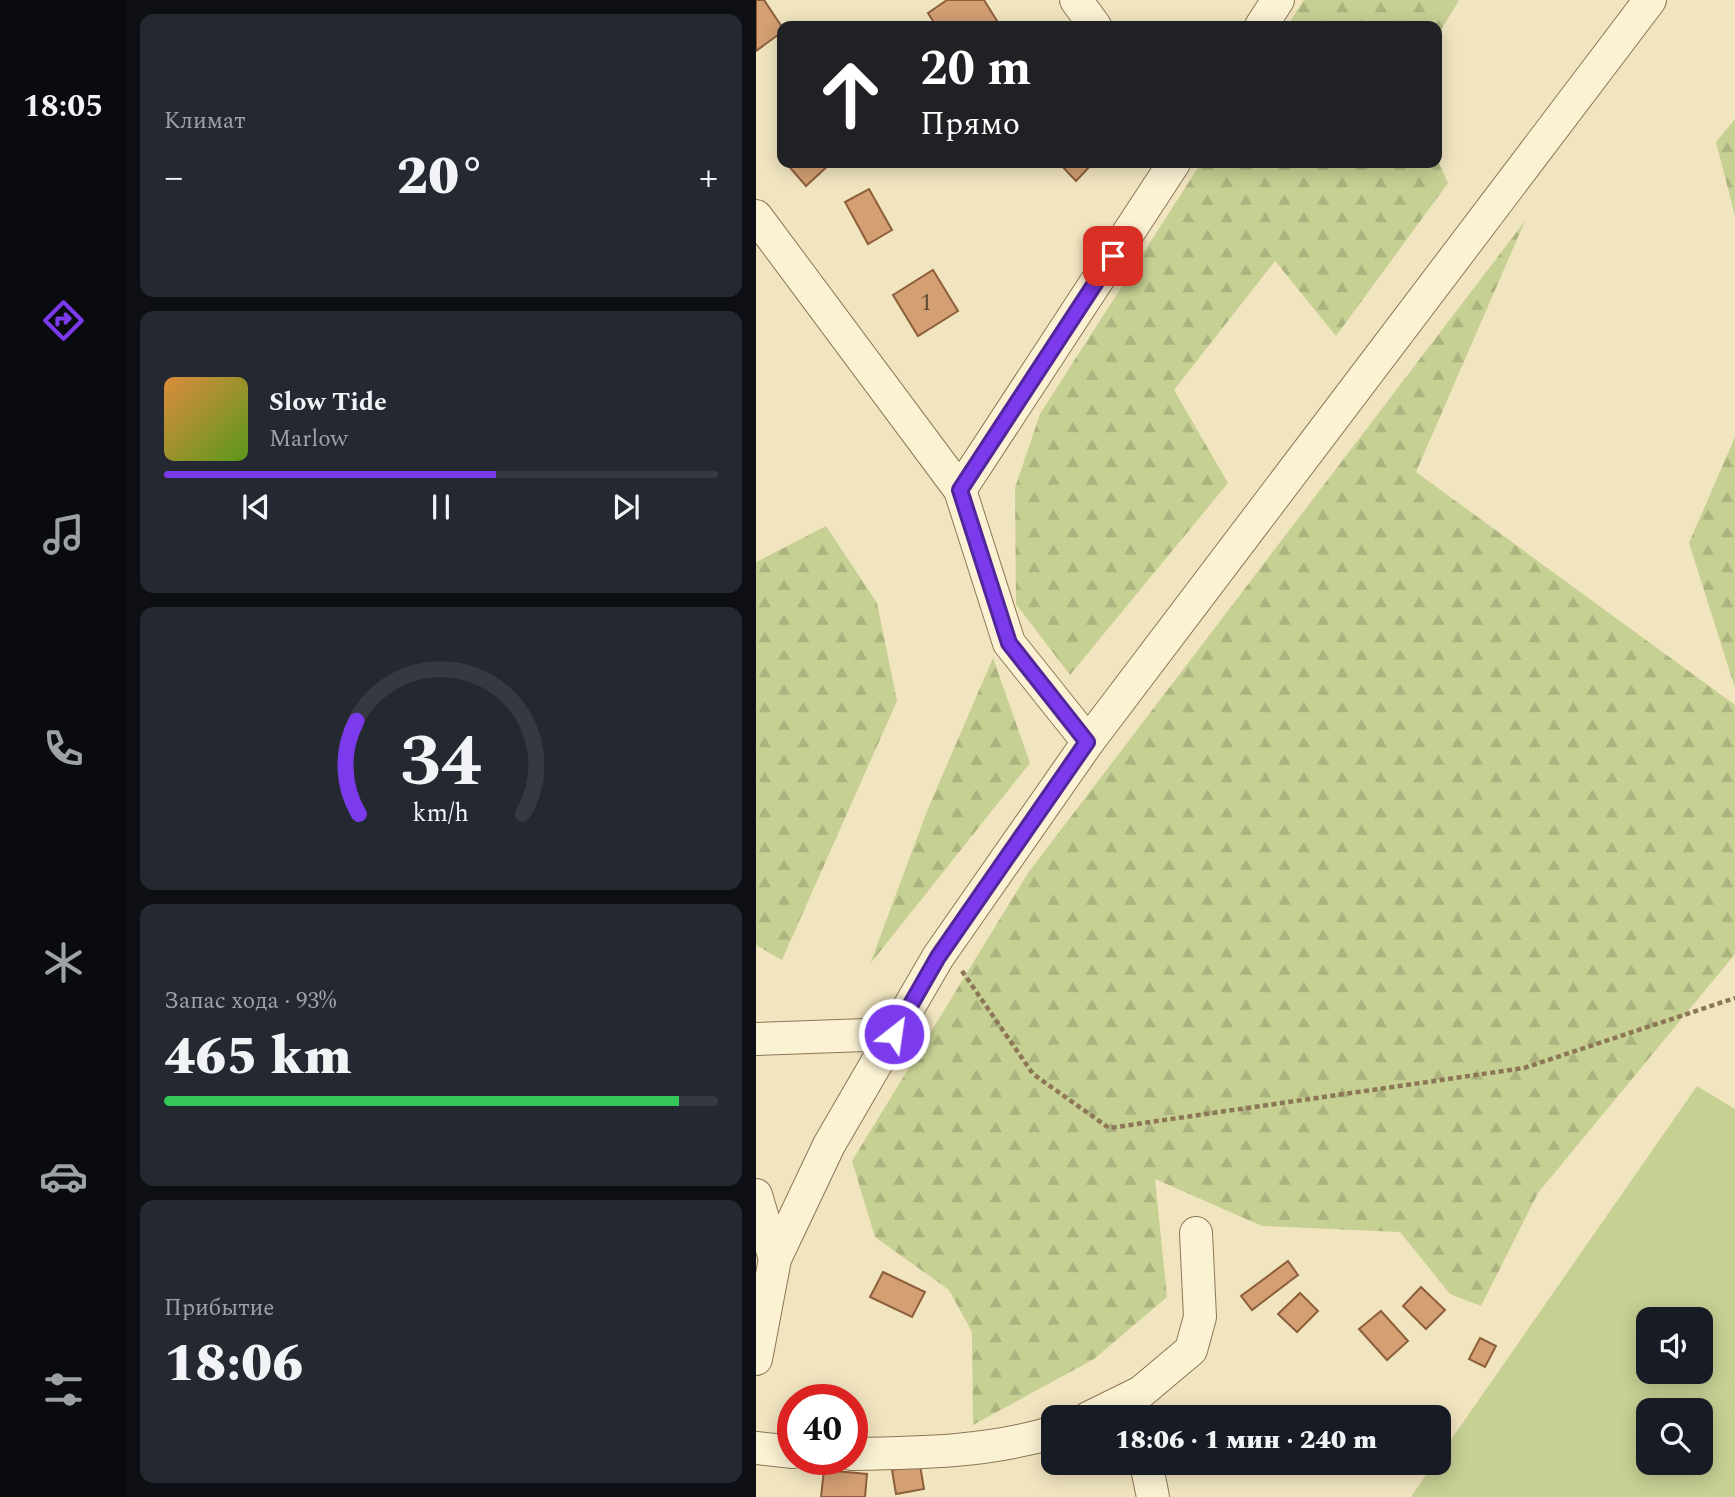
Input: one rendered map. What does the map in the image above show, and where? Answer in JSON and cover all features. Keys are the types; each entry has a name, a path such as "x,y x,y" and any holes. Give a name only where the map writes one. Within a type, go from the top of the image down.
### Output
{"street":[{"path":"1076,0 1091,21"},
{"path":"1264,21 1278,0"},
{"path":"756,1359 775,1259 829,1145 942,952 1087,742 1650,0"},
{"path":"960,490 1171,168"},
{"path":"756,216 960,490 1009,643 1087,742"},
{"path":"756,1039 894,1034"},
{"path":"756,1195 775,1259"},
{"path":"1119,1405 1141,1392 1191,1350 1200,1317 1196,1233"},
{"path":"868,1453 981,1448 1022,1442 1041,1436"},
{"path":"756,1448 777,1450"},
{"path":"1148,1475 1153,1497"}],"path":[{"path":"942,952 1033,1074 1109,1128 1524,1068 1735,999"}],"green space":[{"path":"1304,0 1459,0 1442,29 1442,21 1290,21"},
{"path":"1735,119 1735,216 1716,142"},
{"path":"1198,168 1441,168 1448,183 1336,336 1275,261 1174,390 1228,483 1070,675 1016,604 1015,488 1040,414"},
{"path":"1525,221 1416,472 1735,705 1735,954 1538,1193 1481,1306 1450,1294 1400,1232 1262,1226 1155,1179 1167,1297 1094,1359 973,1425 972,1332 949,1290 875,1237 852,1161 1028,873"},
{"path":"1735,437 1735,688 1689,543"},
{"path":"826,526 877,603 897,701 782,960 756,945 756,562"},
{"path":"993,658 1030,763 870,964 927,811"},
{"path":"1697,1086 1735,1109 1735,1497 1411,1497 1426,1475 1451,1475 1451,1440"}],"building":[{"path":"756,0 764,0 778,21 777,36 756,51"},
{"path":"947,0 984,0 997,21 933,21 928,13"},
{"path":"790,168 826,168 806,186"},
{"path":"1064,168 1088,168 1076,181"},
{"path":"869,189 892,230 868,244 845,202"},
{"path":"933,270 958,311 918,336 893,295"},
{"path":"1288,1261 1298,1275 1252,1310 1241,1296"},
{"path":"883,1272 925,1292 912,1317 870,1297"},
{"path":"1421,1287 1445,1310 1426,1329 1403,1306"},
{"path":"1300,1293 1318,1311 1297,1332 1278,1314"},
{"path":"1381,1311 1408,1341 1387,1360 1359,1329"},
{"path":"1480,1338 1496,1346 1485,1367 1469,1359"},
{"path":"920,1465 924,1489 896,1494 892,1470"},
{"path":"823,1475 867,1475 865,1497 821,1497"}],"route":[{"path":"894,1034 938,957 1087,742 1009,643 960,490 1113,256"}]}
